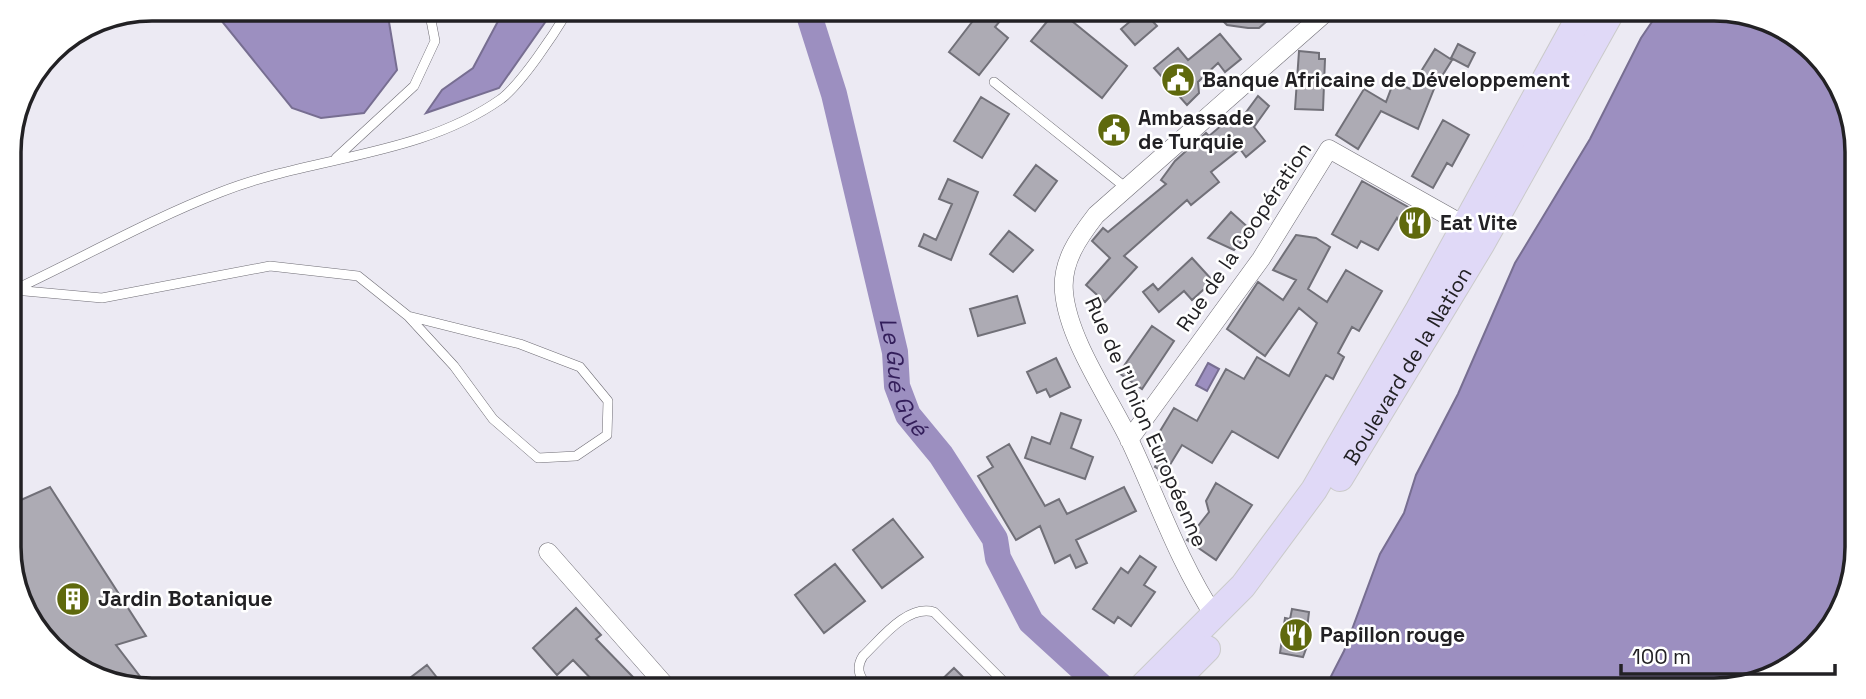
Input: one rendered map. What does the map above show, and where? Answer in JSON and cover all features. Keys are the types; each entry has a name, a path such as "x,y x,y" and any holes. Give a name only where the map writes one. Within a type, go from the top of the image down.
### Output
{"main road":[{"name":"Boulevard de la Nation","path":"1159,678 1254,572 1314,490 1577,21"},
{"name":"Boulevard de la Nation","path":"1161,678 1259,592 1333,490 1482,243 1606,21"}],"street":[{"name":"Rue de l'Union Européenne","path":"1215,617 1175,545 1129,440 1076,334 1063,290 1067,264 1078,239 1096,215 1316,21"},
{"name":"Rue de la Coopération","path":"1129,440 1261,258 1329,149 1464,225"},
{"path":"548,552 659,678"}],"lane":[{"path":"335,159 414,86 435,41 431,21"},
{"path":"21,287 222,191 335,159 426,138 502,98 562,21"},
{"path":"994,82 1125,187"},
{"path":"21,292 102,298 270,266 358,276 408,316 454,366 493,419 538,458 576,456 607,435 608,401 580,367 520,344 408,316"},
{"path":"862,678 859,673 863,656 907,616 926,609 934,612 1000,678"}],"shaded area":[{"path":"222,21 389,21 397,70 364,113 321,118 292,108"},
{"path":"498,21 546,21 499,88 426,113 442,90 473,68"},
{"path":"1653,21 1722,21 1756,28 1787,43 1807,59 1827,87 1841,118 1845,152 1845,547 1841,581 1831,605 1807,640 1787,656 1756,671 1722,678 1330,678 1344,651 1380,554 1404,513 1416,475 1458,394 1515,263 1590,139 1641,38"},
{"path":"1208,363 1219,369 1207,391 1196,385"}],"building":[{"path":"973,21 1000,21 995,27 1008,38 979,75 949,52"},
{"path":"1047,21 1072,21 1127,66 1102,98 1031,41"},
{"path":"1131,21 1152,21 1157,26 1135,45 1121,29"},
{"path":"1223,21 1267,21 1259,28 1227,25"},
{"path":"1220,34 1241,59 1225,72 1218,63 1198,82 1199,93 1187,105 1154,68 1178,48 1188,60"},
{"path":"1458,44 1475,53 1468,67 1451,58"},
{"path":"1435,49 1452,60 1434,89 1418,129 1381,111 1358,149 1336,135 1364,89 1386,102 1394,81 1410,89"},
{"path":"1299,51 1319,53 1319,59 1325,59 1323,110 1295,109"},
{"path":"1258,96 1269,106 1254,127 1265,141 1246,157 1240,149 1211,172 1219,182 1191,205 1187,200 1124,256 1137,267 1105,302 1086,285 1110,258 1092,241 1103,228 1108,232 1166,184 1161,180 1175,161 1206,133 1209,136 1235,114 1241,119"},
{"path":"981,97 1009,114 982,158 954,141"},
{"path":"1443,120 1469,135 1452,166 1447,163 1433,188 1412,176"},
{"path":"1036,165 1057,181 1035,211 1014,195"},
{"path":"948,179 978,192 951,260 919,246 924,234 936,240 952,204 939,199"},
{"path":"1362,181 1431,220 1426,230 1404,229 1397,218 1378,250 1361,241 1357,248 1332,234"},
{"path":"1231,212 1251,230 1234,250 1208,238"},
{"path":"1009,231 1033,250 1013,272 990,254"},
{"path":"1296,235 1316,238 1330,247 1308,289 1327,302 1346,270 1382,291 1359,331 1352,327 1338,353 1344,357 1333,379 1326,375 1278,458 1232,431 1212,463 1182,445 1165,473 1155,467 1163,453 1151,446 1174,408 1197,421 1226,369 1244,379 1257,357 1289,376 1317,323 1299,308 1265,356 1227,329 1258,282 1283,300 1296,280 1273,270"},
{"path":"1192,258 1213,281 1192,300 1184,291 1159,312 1143,292 1153,284 1158,290"},
{"path":"1017,296 1025,323 978,336 970,309"},
{"path":"1152,326 1174,341 1142,389 1119,373"},
{"path":"1056,358 1070,387 1050,397 1046,389 1037,393 1027,372"},
{"path":"1061,413 1081,420 1071,448 1093,457 1085,479 1025,458 1032,437 1050,444"},
{"path":"1009,444 1045,506 1059,499 1067,514 1124,487 1136,511 1076,540 1087,563 1076,568 1070,555 1055,563 1040,526 1016,540 978,476 993,467 987,457"},
{"path":"1216,483 1252,505 1216,560 1187,540 1209,512 1206,501"},
{"name":"Jardin Botanique","path":"50,487 146,636 116,645 141,677 110,671 79,656 43,620 28,589 24,572 21,555 21,500"},
{"path":"893,519 923,557 882,588 853,550"},
{"path":"1140,556 1156,567 1144,585 1155,592 1131,626 1118,617 1114,623 1093,609 1121,568 1128,573"},
{"path":"835,564 865,601 824,633 795,595"},
{"path":"576,608 601,635 596,639 633,677 590,678 573,660 557,675 533,648"},
{"path":"1292,609 1309,612 1306,637 1310,638 1303,657 1280,653 1285,618 1290,619"},
{"path":"427,665 437,678 410,678"},
{"path":"954,668 964,678 943,678"}],"waterway":[{"name":"Le Gué Gué","path":"811,21 834,94 895,352 897,386 908,415 941,455 995,539 998,558 1031,622 1092,678"}],"place":[{"name":"Banque Africaine de Développement","path":"1178,80"},
{"name":"Ambassade de Turquie","path":"1114,130"},
{"name":"Eat Vite","path":"1415,223"},
{"name":"Jardin Botanique","path":"73,599"},
{"name":"Papillon rouge","path":"1296,635"}]}
